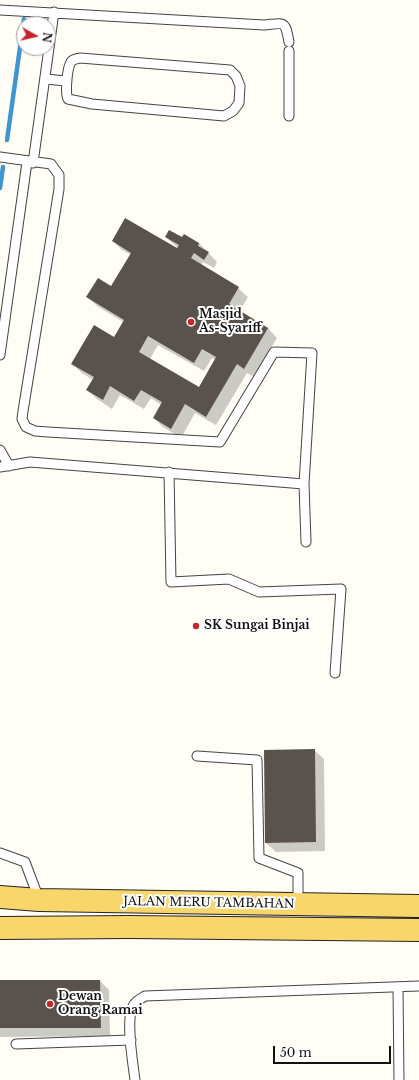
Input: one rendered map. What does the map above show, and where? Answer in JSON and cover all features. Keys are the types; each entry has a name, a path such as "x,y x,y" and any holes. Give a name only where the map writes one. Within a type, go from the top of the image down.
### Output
{"main road":[{"name":"JALAN MERU TAMBAHAN","path":"0,898 39,900 419,906"},
{"name":"JALAN MERU TAMBAHAN","path":"0,928 130,927 419,930"}],"lane":[{"path":"0,10 285,25 289,46 289,116"},
{"path":"0,356 27,162 45,79 54,12"},
{"path":"80,58 230,70 236,76 240,86 239,102 233,111 224,116 92,104 68,99 66,95 67,80 70,64 74,60 80,58"},
{"path":"45,79 67,80"},
{"path":"0,157 27,162 51,164 59,175 59,189 23,411 22,419 26,427 35,431 220,442 274,352 312,353 304,484 306,542"},
{"path":"0,450 4,466 30,462 304,484"},
{"path":"169,472 171,582 229,579 259,592 341,589 335,673"},
{"path":"197,756 257,760 259,858 298,873 298,904"},
{"path":"0,853 25,862 39,900"},
{"path":"398,986 399,1080"},
{"path":"135,1080 130,1040 132,1008 136,1001 145,996 419,986"},
{"path":"16,1044 130,1040"}],"building":[{"name":"Masjid As-Syariff","path":"125,218 177,248 179,245 165,237 169,230 182,237 184,234 199,243 198,246 209,252 204,260 194,253 191,258 239,287 229,304 268,328 244,369 237,364 206,417 185,404 171,429 153,418 162,402 141,390 134,401 110,386 103,400 86,390 94,377 71,364 94,325 114,337 124,320 86,297 98,278 111,286 131,253 112,241","holes":["148,336 194,363 202,349 216,357 199,387 139,352"]},
{"path":"315,749 316,842 265,843 264,750"},
{"name":"Dewan Orang Ramai","path":"0,980 100,980 101,1028 0,1028"}],"waterway":[{"path":"7,140 19,56"},
{"path":"0,188 3,167"}],"place":[{"name":"Masjid As-Syariff","path":"191,322"},
{"name":"SK Sungai Binjai","path":"196,626"},
{"name":"Dewan Orang Ramai","path":"50,1004"}]}
